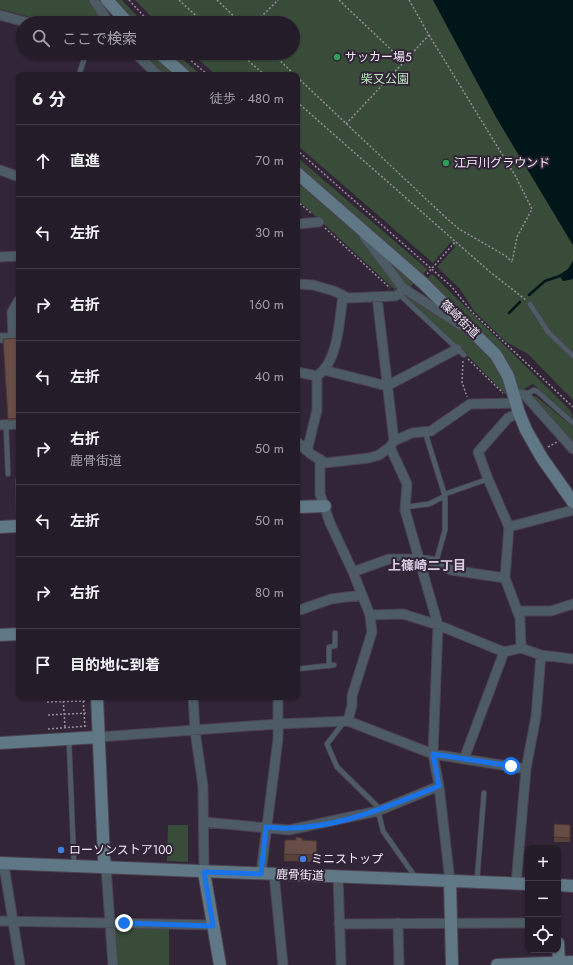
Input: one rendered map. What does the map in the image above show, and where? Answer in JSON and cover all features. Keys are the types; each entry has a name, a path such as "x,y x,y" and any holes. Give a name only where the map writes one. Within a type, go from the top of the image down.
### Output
{"street":[{"path":"94,0 104,16"},
{"path":"107,0 122,16"},
{"path":"0,15 16,19"},
{"path":"142,60 155,72"},
{"path":"167,60 181,72"},
{"path":"0,170 16,176"},
{"name":"篠崎街道","path":"300,175 423,282 480,338 502,364 526,430 542,458 573,502"},
{"path":"300,224 319,222"},
{"path":"358,226 399,291 480,338"},
{"path":"0,257 16,256"},
{"path":"300,284 313,285 334,291 348,298 377,297 399,291"},
{"path":"307,451 317,410 321,373 333,356 343,296"},
{"path":"377,297 392,444 407,484 405,507 438,625 433,754 439,786 450,881 452,965"},
{"path":"0,338 16,338 12,312 16,305"},
{"path":"300,372 321,373 387,386 461,352"},
{"path":"515,400 508,418 478,452 509,527 505,578 520,618 522,648"},
{"path":"300,445 325,463 369,458 379,454 392,444 412,433 431,430 470,404 515,400 564,438 573,449"},
{"path":"3,425 16,424"},
{"path":"320,459 320,494 370,615 372,632 352,696 352,705 347,721"},
{"path":"300,507 325,506"},
{"path":"509,527 573,510"},
{"path":"0,528 16,526"},
{"path":"353,572 389,560 419,559 436,562 452,570 505,578"},
{"path":"300,609 331,599 362,595"},
{"path":"517,612 551,612 573,604"},
{"path":"370,615 403,614 438,625 504,652 522,648 541,655 573,659"},
{"path":"0,636 16,634"},
{"path":"464,759 504,652"},
{"path":"516,884 526,768 536,716 541,655"},
{"path":"94,700 99,737 104,859 106,867 113,965"},
{"path":"193,700 195,730 203,786 204,872 220,965"},
{"path":"261,874 278,739 278,700"},
{"path":"0,743 66,733 99,737 278,724 347,721 433,754 526,768"},
{"path":"204,822 289,830 378,811 439,786"},
{"path":"0,864 5,872 20,965"},
{"name":"鹿骨街道","path":"0,864 525,884"},
{"path":"274,874 283,965"},
{"path":"338,876 341,965"},
{"path":"561,885 573,886"},
{"path":"0,921 110,922 213,926"},
{"path":"398,923 399,965"},
{"path":"339,924 525,923"},
{"path":"558,953 559,964"},
{"path":"498,965 559,964 573,962"}],"lane":[{"path":"80,72 84,60"},
{"path":"399,291 461,352"},
{"path":"530,304 548,332 573,356"},
{"path":"515,400 534,390 573,423"},
{"path":"3,425 8,474"},
{"path":"425,432 445,495 445,530 436,562"},
{"path":"405,507 429,504 445,495 488,479"},
{"path":"300,669 331,666 330,647 335,646 335,633"},
{"path":"347,721 327,744 337,767 377,806 383,832 417,880"},
{"path":"66,733 74,866"},
{"path":"477,882 484,794"}],"path":[{"path":"128,0 143,16"},
{"path":"179,0 196,16"},
{"path":"217,0 234,16"},
{"path":"262,16 278,0"},
{"path":"339,0 404,62"},
{"path":"300,80 459,229 512,262 517,237 532,209 516,177 409,0"},
{"path":"346,124 429,35"},
{"path":"190,60 204,72"},
{"path":"247,60 261,72"},
{"path":"279,60 292,72"},
{"path":"300,105 490,272 521,295 530,304"},
{"path":"300,153 452,286 472,312 573,407"},
{"path":"300,203 318,219 319,222 399,291"},
{"path":"429,272 456,241"},
{"path":"461,352 515,400"},
{"path":"461,352 462,382 470,404"},
{"path":"544,449 564,438"},
{"path":"47,702 88,700"},
{"path":"83,701 85,731"},
{"path":"64,702 66,733"},
{"path":"48,715 92,713"},
{"path":"48,729 66,733 85,726 91,726"}],"green space":[{"path":"0,0 89,0 99,16 26,16 0,9"},
{"path":"113,0 122,0 137,16 128,16"},
{"name":"柴又公園","path":"135,0 433,0 496,117 573,245 573,261 563,281 573,279 573,400 528,354 506,342 474,311 460,289 437,267 455,247 451,242 433,263 300,148 300,72 213,72 199,60 300,60 300,16 151,16"},
{"path":"147,60 162,60 175,72 160,72"},
{"path":"174,60 184,60 198,72 188,72"},
{"path":"300,160 427,269 422,276 300,169"},
{"path":"300,181 346,220 369,246 397,287 395,290 300,202"},
{"path":"372,243 415,282 409,289"},
{"path":"432,274 571,411 573,419 533,384 522,390 518,389 509,366 427,279"},
{"path":"403,296 409,296 449,320 477,340 498,364 504,376 508,397 471,359"},
{"path":"532,396 537,397 573,427 573,444"},
{"path":"168,825 188,825 188,862 167,861"},
{"path":"121,925 169,927 169,965 116,965 115,930"}],"shaded area":[{"path":"433,0 573,0 573,245 496,117"},
{"path":"573,261 573,279 563,281 559,275 568,269"}],"building":[{"path":"16,338 16,418 8,419 3,339"},
{"path":"554,824 570,825 570,838 554,837"},
{"path":"296,837 302,838 302,840 317,841 316,855 284,854 285,840 296,840"}],"waterway":[{"path":"529,295 545,281 563,275"},
{"path":"509,313 520,302"}],"place":[{"name":"サッカー場５","path":"337,57"},
{"name":"江戸川グラウンド","path":"446,163"},
{"name":"ローソンストア100","path":"61,850"},
{"name":"ミニストップ","path":"303,859"}],"district":[{"name":"上篠崎二丁目","path":"427,565"}],"route":[{"path":"124,923 213,926 204,872 261,874 266,827 289,830 320,825 378,811 439,786 433,754 511,766"}]}
